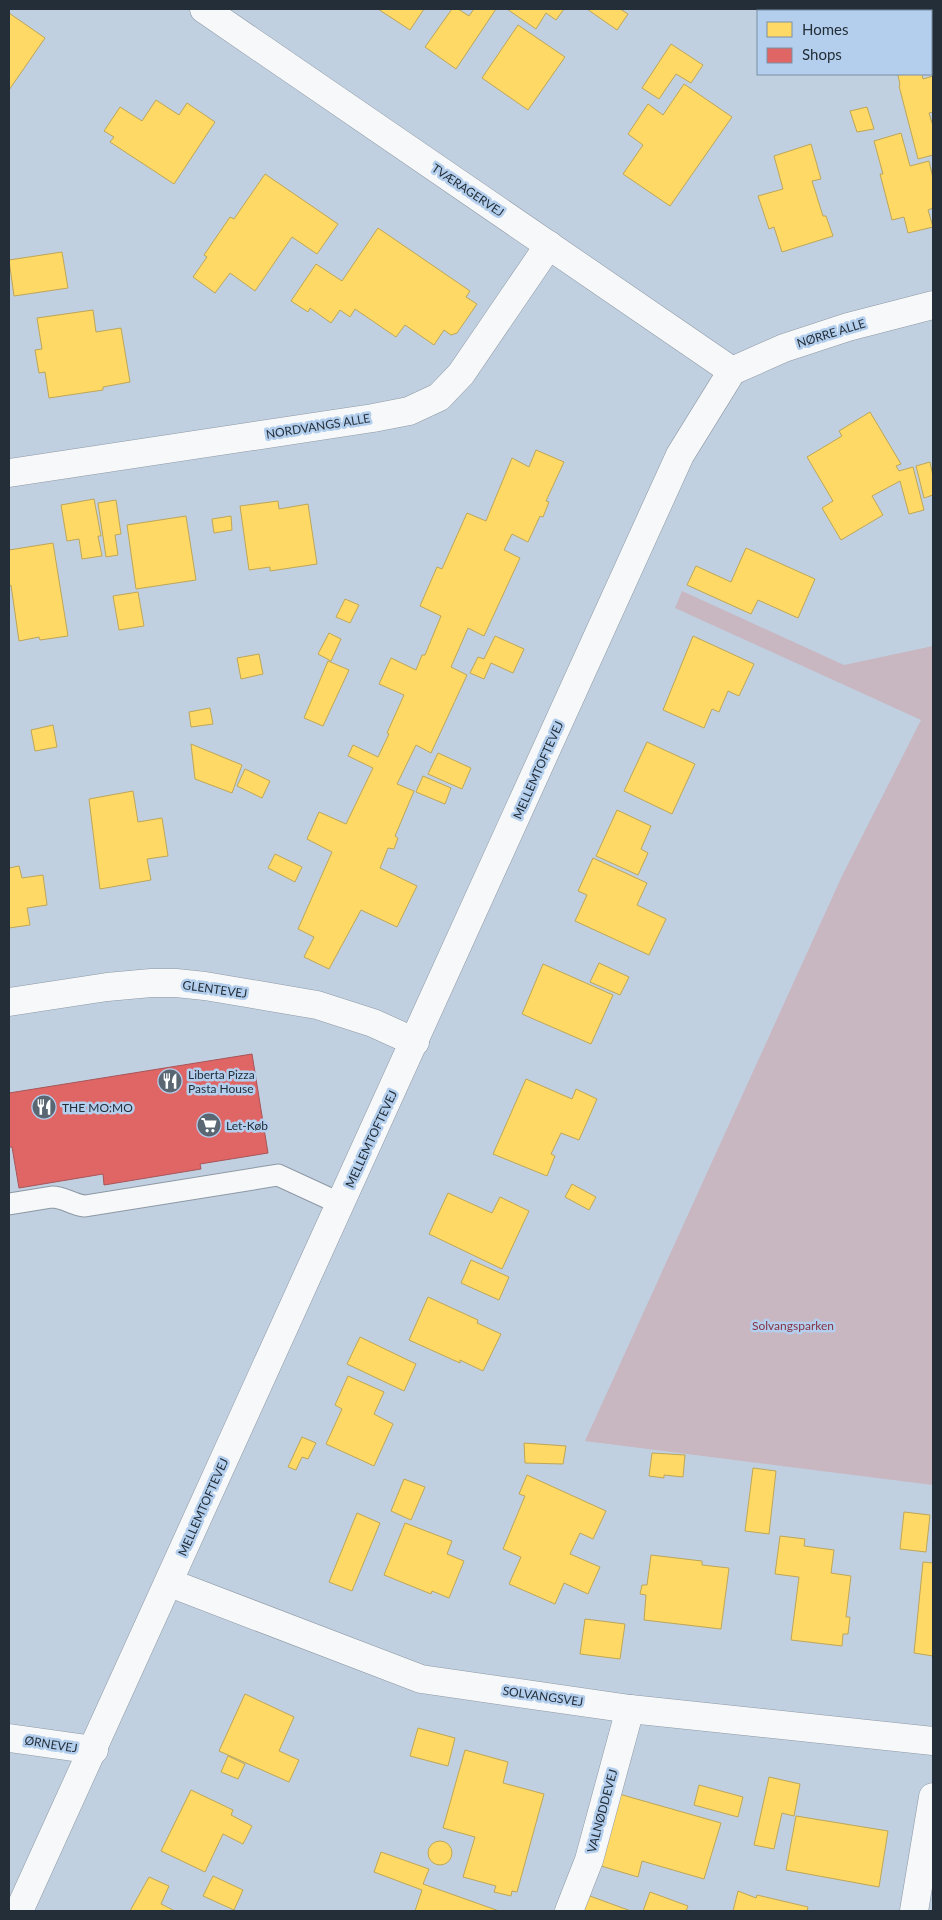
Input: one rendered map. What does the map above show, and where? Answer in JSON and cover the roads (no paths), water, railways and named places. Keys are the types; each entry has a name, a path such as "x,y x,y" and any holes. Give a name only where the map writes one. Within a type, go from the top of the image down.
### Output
{"street":[{"name":"TVÆRAGERVEJ","path":"204,9 732,372"},
{"name":"NORDVANGS ALLE","path":"9,473 409,411 439,397 462,374 549,245"},
{"name":"NØRRE ALLE","path":"732,372 784,348 933,305"},
{"name":"MELLEMTOFTEVEJ","path":"19,1911 94,1750 680,455 732,372"},
{"name":"GLENTEVEJ","path":"9,1002 107,987 176,983 205,986 317,1005 373,1023 415,1042"},
{"name":"SOLVANGSVEJ","path":"170,1582 420,1679 630,1709 933,1741"},
{"name":"VALNØDDEVEJ","path":"569,1911 589,1860 630,1709"},
{"name":"ØRNEVEJ","path":"9,1738 94,1750"},
{"path":"914,1911 933,1797"}],"lane":[{"path":"9,1204 59,1197 77,1205 85,1206 278,1175 341,1204"}],"place":[{"name":"Liberta Pizza Pasta House","path":"170,1081"},
{"name":"THE MO:MO","path":"44,1107"},
{"name":"Let-Køb","path":"209,1125"}],"park label":[{"name":"Solvangsparken","path":"793,1325"}]}
